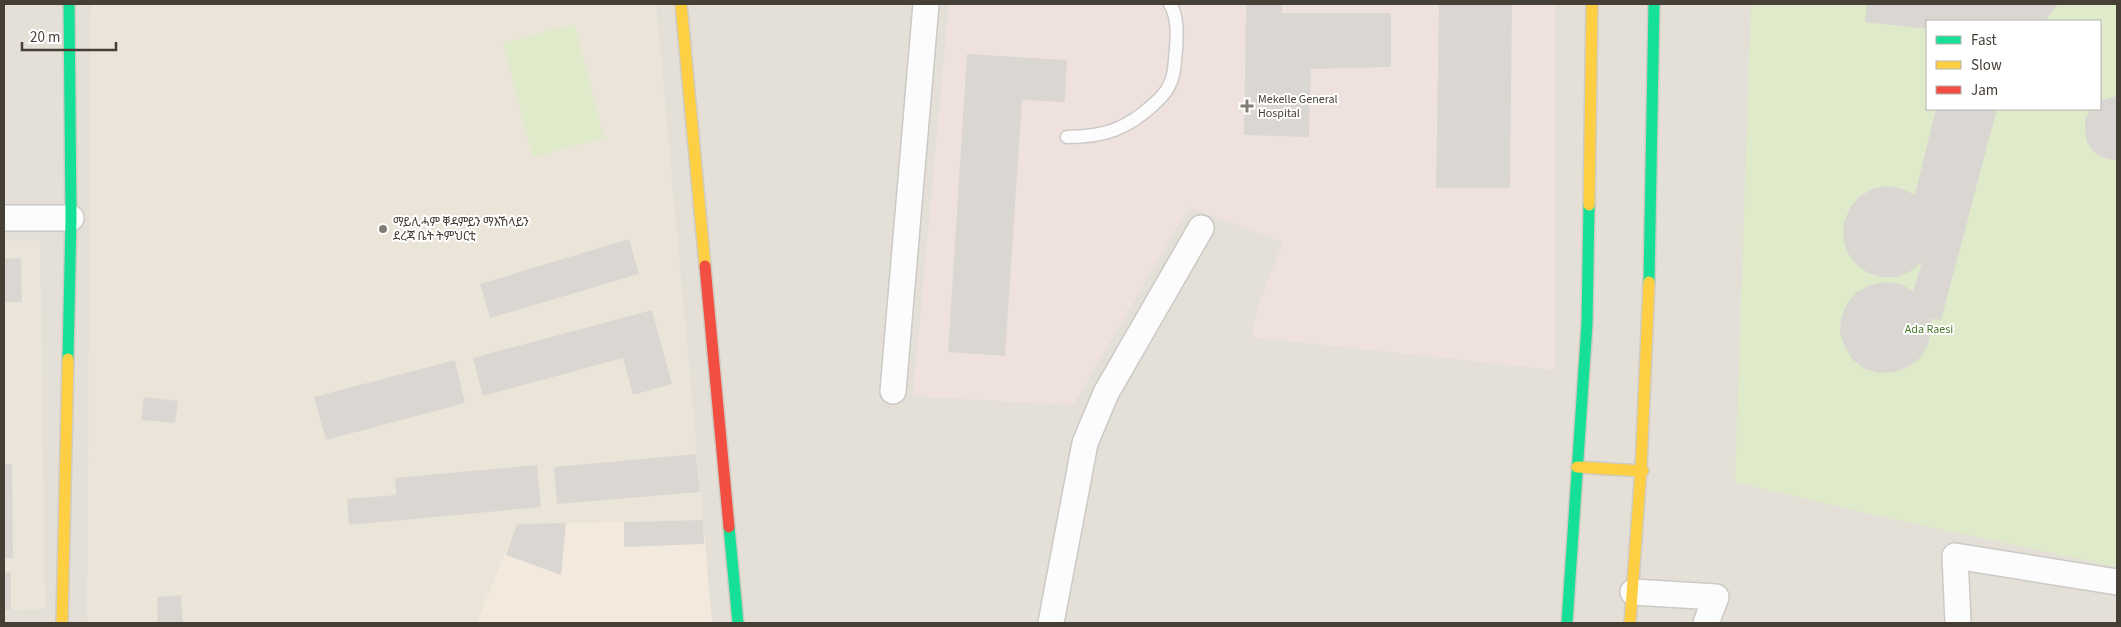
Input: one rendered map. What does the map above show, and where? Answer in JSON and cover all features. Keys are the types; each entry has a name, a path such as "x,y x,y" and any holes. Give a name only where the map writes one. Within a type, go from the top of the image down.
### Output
{"main road":[{"path":"62,623 71,218 69,4"},
{"path":"680,4 738,623"},
{"path":"1567,623 1587,324 1592,4"},
{"path":"1630,623 1643,471 1650,329 1654,4"},
{"path":"1577,467 1643,471"}],"street":[{"path":"893,392 926,4"},
{"path":"4,218 71,218"},
{"path":"1050,623 1085,443 1106,393 1201,228"},
{"path":"1958,623 1955,556 2117,582"},
{"path":"1633,592 1716,597 1706,623"}],"lane":[{"path":"1067,137 1085,137 1115,130 1131,123 1159,99 1173,76 1177,38 1174,10 1170,4"}],"shaded area":[{"path":"4,4 2117,4 2117,623 4,623"},
{"name":"ማይሊሓም ቐዳምይን ማእኸላይን ደረጃ ቤት ትምህርቲ","path":"91,4 656,4 703,520 517,524 476,623 87,623"},
{"name":"Mekelle General Hospital","path":"949,4 1555,4 1555,370 1252,337 1257,309 1283,242 1189,207 1073,405 913,396"},
{"path":"40,240 45,609 4,610 4,241"},
{"path":"703,520 712,623 476,623 517,524"}],"green space":[{"name":"Ada Raesi","path":"1751,4 2117,4 2117,567 1865,513 1735,482"},
{"path":"574,24 604,138 533,157 503,43"}],"building":[{"path":"1246,4 1282,4 1282,13 1391,13 1391,67 1311,69 1309,137 1244,135"},
{"path":"1439,4 1512,4 1510,188 1436,188"},
{"path":"1867,4 2058,4 2046,20 1926,20 1926,29 1865,22"},
{"path":"967,54 1067,60 1065,102 1022,100 1005,356 948,352"},
{"path":"2117,96 2117,161 2101,157 2093,151 2087,142 2085,120 2090,110 2101,110 2101,101"},
{"path":"1936,110 1997,110 1941,320 1931,319 1928,345 1920,358 1908,367 1894,372 1879,373 1865,369 1853,360 1845,347 1840,333 1841,318 1847,304 1857,292 1870,285 1885,282 1900,284 1913,291 1922,262 1911,271 1897,277 1882,277 1868,273 1856,264 1847,252 1843,237 1844,222 1850,208 1859,197 1872,189 1887,186 1902,189 1915,195"},
{"path":"629,239 639,274 490,318 480,284"},
{"path":"21,258 22,302 4,302 4,259"},
{"path":"652,310 672,384 633,395 623,358 483,396 473,358"},
{"path":"455,360 465,403 326,440 314,397"},
{"path":"144,397 178,401 175,423 141,420"},
{"path":"696,454 700,492 557,504 554,467"},
{"path":"4,464 12,464 13,558 4,558"},
{"path":"537,465 541,507 349,525 347,499 396,495 395,478"},
{"path":"703,520 704,544 624,547 624,522"},
{"path":"566,523 561,575 506,555 517,524"},
{"path":"4,572 11,572 11,610 4,610"},
{"path":"181,595 183,623 158,623 157,597"}],"traffic: fast":[{"path":"68,359 71,218 69,4"},
{"path":"1649,282 1654,4"},
{"path":"1567,623 1587,324 1589,205"},
{"path":"729,527 738,623"}],"traffic: slow":[{"path":"681,4 705,266"},
{"path":"1589,205 1592,4"},
{"path":"1630,623 1641,468 1649,282"},
{"path":"62,623 68,359"},
{"path":"1577,467 1643,471"}],"traffic: jam":[{"path":"705,266 729,527"}],"place":[{"name":"Mekelle General Hospital","path":"1247,106"},
{"name":"ማይሊሓም ቐዳምይን ማእኸላይን ደረጃ ቤት ትምህርቲ","path":"383,229"}]}
